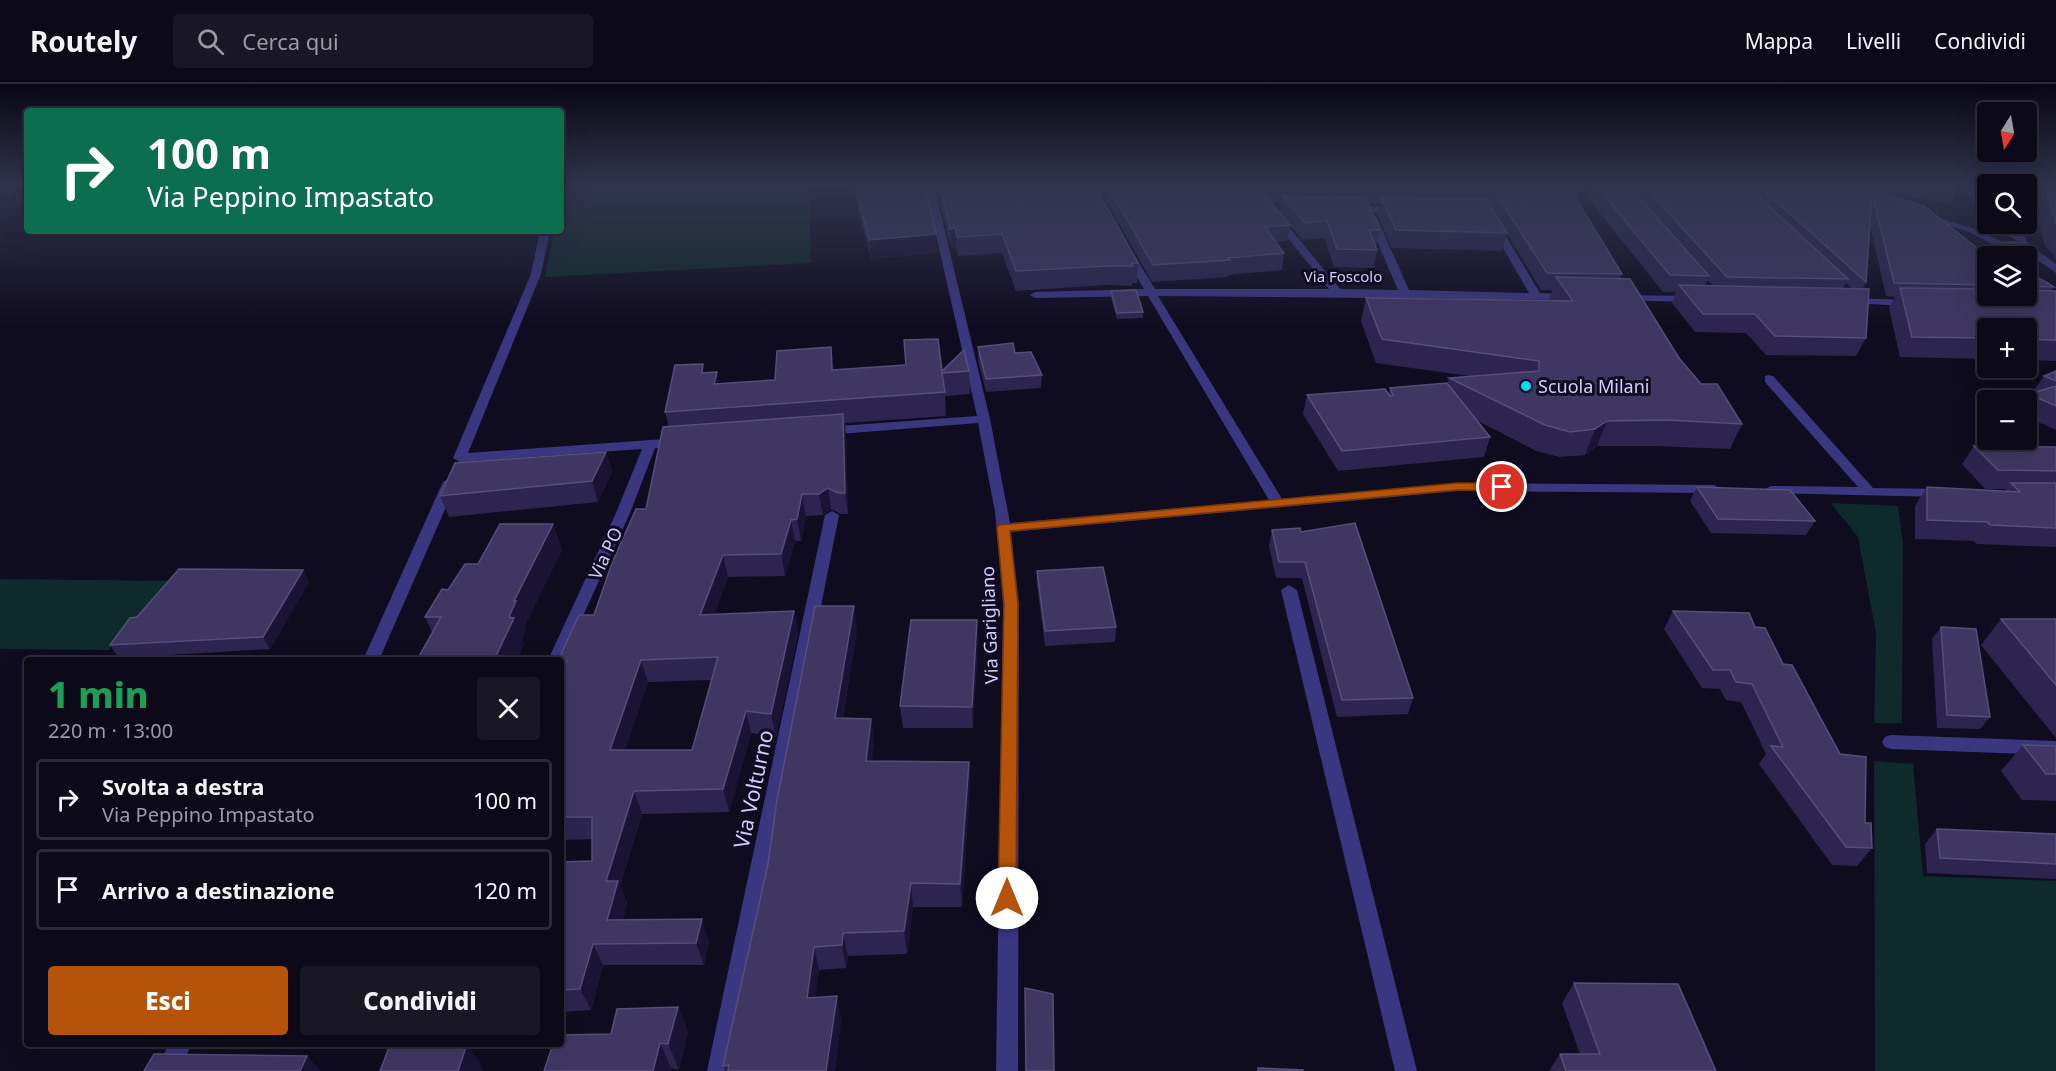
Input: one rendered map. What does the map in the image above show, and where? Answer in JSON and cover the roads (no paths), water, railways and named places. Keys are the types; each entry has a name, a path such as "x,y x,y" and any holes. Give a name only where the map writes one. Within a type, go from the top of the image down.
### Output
{"street":[{"name":"Via Garigliano","path":"940,232 984,419 1003,528 1011,604 1011,713 1006,879 1007,1071"},
{"path":"1293,232 1336,291"},
{"path":"1378,232 1404,292"},
{"path":"1498,232 1536,296"},
{"path":"372,657 403,592 536,274 544,234"},
{"path":"1979,234 1995,243 2022,244 2056,270"},
{"path":"2014,234 2024,242 2022,244"},
{"path":"1122,243 1278,504"},
{"name":"Via Foscolo","path":"1035,295 1149,291 1336,291 1581,297"},
{"path":"1615,297 1706,299"},
{"path":"1832,301 1851,298 1920,303"},
{"path":"1769,379 1869,492"},
{"path":"817,432 984,419"},
{"path":"460,458 698,440"},
{"name":"Via PO","path":"557,657 623,513 650,444"},
{"path":"1003,528 1458,487 1731,489"},
{"path":"1754,490 1953,494"},
{"name":"Via Volturno","path":"718,1071 832,515"},
{"path":"1289,590 1340,809 1406,1071"},
{"path":"1891,742 2056,748"},
{"path":"166,1071 178,1047"}],"place":[{"name":"Scuola Milani","path":"1526,386"}]}
